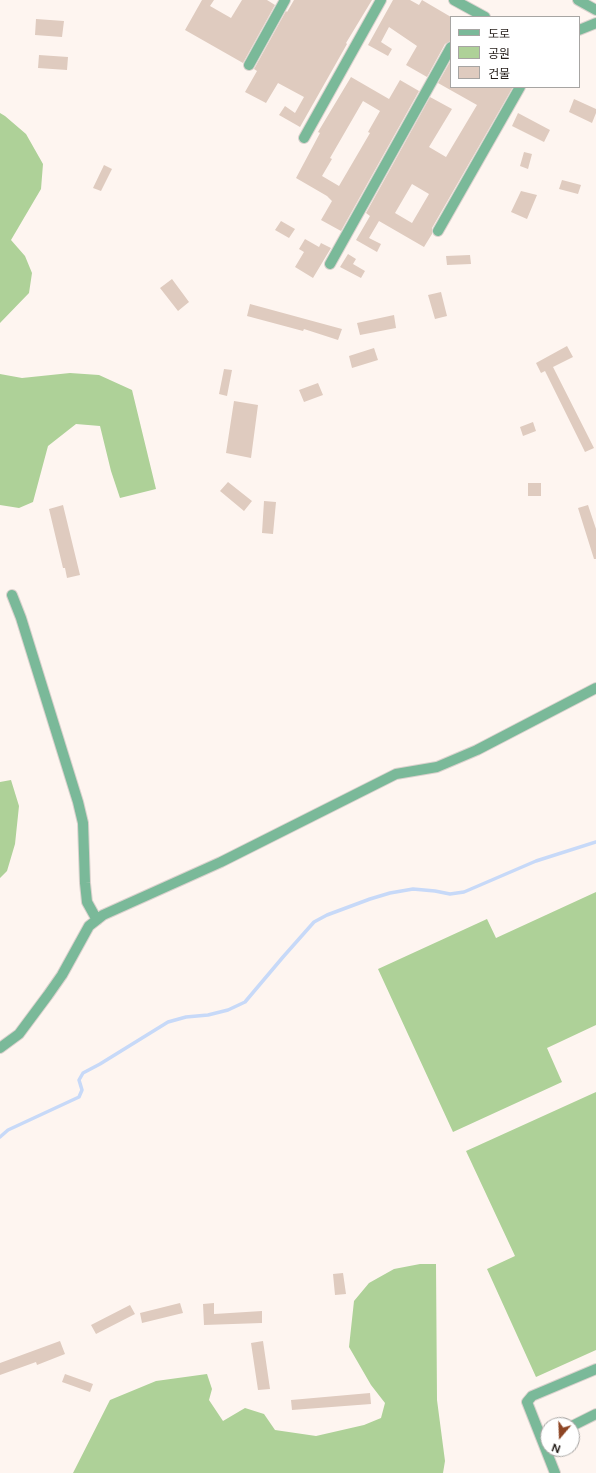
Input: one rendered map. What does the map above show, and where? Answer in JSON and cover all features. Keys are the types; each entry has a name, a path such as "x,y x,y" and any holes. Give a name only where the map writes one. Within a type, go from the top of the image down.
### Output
{"street":[{"path":"249,65 285,0"},
{"path":"304,138 381,0"},
{"path":"454,0 470,13 482,16"},
{"path":"578,0 596,10"},
{"path":"580,30 596,23"},
{"path":"330,264 450,49"},
{"path":"438,231 519,88"},
{"path":"12,595 21,618 78,802 83,823 84,883 87,902 97,920"},
{"path":"0,1048 19,1034 62,975 89,926 103,915 221,862 396,774 437,767 477,750 596,688"},
{"path":"540,1429 526,1402 532,1396 596,1368"},
{"path":"580,1422 596,1414"},
{"path":"550,1457 555,1473"}],"green space":[{"path":"0,113 26,134 43,164 41,189 11,240 25,256 32,273 29,293 0,323"},
{"path":"70,373 99,375 132,390 156,489 120,498 111,471 100,426 76,424 48,446 33,502 19,508 0,505 0,374 22,378"},
{"path":"11,780 19,806 15,844 7,871 0,878 0,782"},
{"path":"596,892 596,1025 547,1048 562,1082 453,1132 378,969 487,919 496,938"},
{"path":"596,1092 596,1350 536,1377 487,1269 515,1256 466,1151"},
{"path":"420,1264 436,1264 437,1400 445,1461 443,1473 73,1473 110,1400 156,1381 207,1374 212,1389 209,1400 223,1421 245,1408 264,1414 275,1430 316,1436 364,1425 381,1418 385,1403 371,1385 349,1347 354,1301 369,1283 394,1269"}],"building":[{"path":"202,0 214,0 210,6 231,18 242,0 267,0 275,5 243,63 185,30"},
{"path":"294,0 372,0 346,43 347,44 300,127 279,115 285,106 295,113 304,97 278,83 266,103 245,92 257,71 254,69 286,11 287,12"},
{"path":"393,0 410,0 419,5 422,0 450,16 450,42 445,44 427,77 406,65 417,46 389,27 381,42 392,49 388,56 368,45"},
{"path":"36,19 64,21 62,37 35,35"},
{"path":"39,55 68,57 67,70 38,68"},
{"path":"450,62 450,88 512,88 432,228 432,234 424,247 379,221 369,238 381,244 377,252 356,240 370,216 366,213 430,97 452,109 429,147 446,157 477,105 438,83","holes":["412,184 429,194 412,223 395,213"]},
{"path":"351,77 389,99 400,80 419,91 341,231 321,220 332,201 327,196 296,178 320,133 318,132","holes":["363,101 380,111 368,132 370,133 339,186 322,176 332,159 330,158"]},
{"path":"574,99 596,109 592,123 569,112"},
{"path":"518,113 550,130 544,142 512,126"},
{"path":"524,152 532,154 528,169 520,166"},
{"path":"104,165 112,169 101,191 93,188"},
{"path":"562,180 581,185 578,194 559,189"},
{"path":"521,191 537,195 527,219 511,212"},
{"path":"281,221 295,229 289,238 275,230"},
{"path":"305,239 319,247 321,243 331,248 313,278 295,267 304,252 299,249"},
{"path":"348,254 356,259 353,264 365,271 361,278 340,267"},
{"path":"470,255 471,264 447,265 446,256"},
{"path":"172,279 189,302 178,311 160,288"},
{"path":"441,292 447,316 435,319 428,295"},
{"path":"250,304 342,329 338,340 304,329 303,331 247,316"},
{"path":"394,315 396,328 360,335 357,323"},
{"path":"567,346 573,357 553,367 594,448 585,452 545,371 541,373 536,363"},
{"path":"374,348 378,360 352,368 349,356"},
{"path":"224,369 232,370 227,396 219,394"},
{"path":"318,383 323,395 304,402 299,390"},
{"path":"234,401 258,405 251,458 226,453"},
{"path":"533,422 536,431 523,436 520,427"},
{"path":"228,482 252,501 244,511 220,491"},
{"path":"528,483 541,483 541,496 528,496"},
{"path":"264,501 276,502 273,534 262,533"},
{"path":"63,505 80,575 67,578 65,568 63,568 49,509"},
{"path":"588,505 596,529 596,559 594,559 578,508"},
{"path":"343,1273 346,1294 335,1295 333,1274"},
{"path":"180,1303 183,1313 142,1323 140,1313"},
{"path":"214,1303 214,1314 262,1311 262,1323 204,1325 203,1304"},
{"path":"130,1305 135,1314 96,1334 91,1325"},
{"path":"60,1341 65,1354 37,1365 36,1362 0,1375 0,1363"},
{"path":"263,1341 270,1389 258,1390 251,1343"},
{"path":"65,1374 93,1384 90,1392 62,1382"},
{"path":"370,1393 371,1404 292,1410 291,1400"}],"waterway":[{"path":"0,1137 8,1130 79,1097 82,1090 79,1080 83,1073 168,1022 186,1017 208,1015 228,1010 245,1002 314,922 327,915 370,899 390,893 413,889 450,894 464,892 536,861 596,842"}]}
